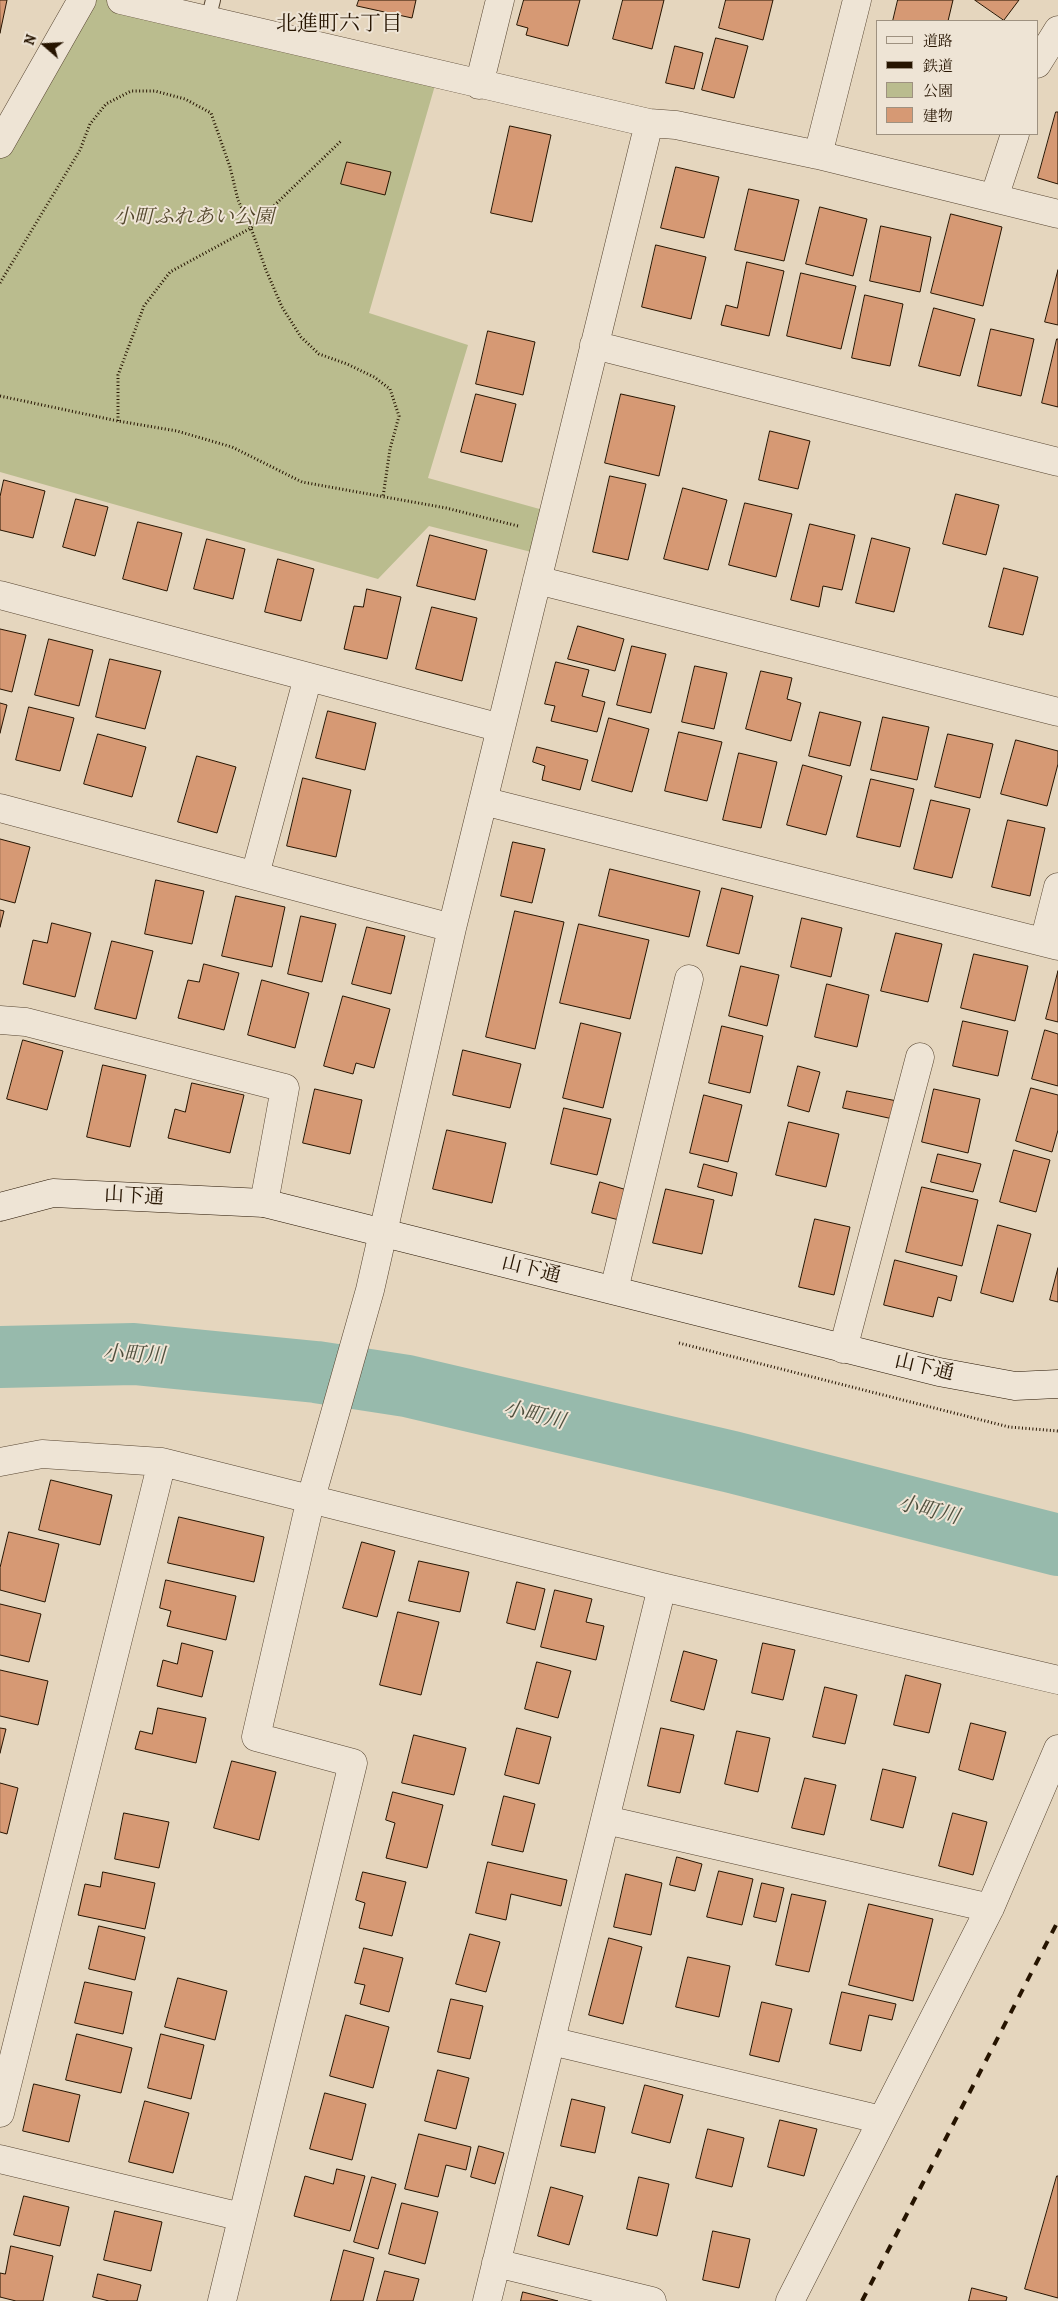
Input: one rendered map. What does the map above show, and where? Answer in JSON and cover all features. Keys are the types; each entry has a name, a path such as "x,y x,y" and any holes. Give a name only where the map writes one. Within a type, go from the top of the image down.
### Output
{"street":[{"path":"0,144 82,0"},
{"path":"121,0 210,10 479,85 650,123 676,126 818,155 1058,214"},
{"path":"479,85 500,0"},
{"path":"818,155 857,0"},
{"path":"1038,62 1058,30"},
{"path":"222,2301 354,1763 256,1738 311,1498 370,1290 452,928 650,123"},
{"path":"994,198 1014,135"},
{"path":"594,345 1058,462"},
{"path":"537,580 1058,712"},
{"path":"0,595 501,728"},
{"path":"255,875 308,677"},
{"path":"483,801 1051,944 1058,887"},
{"path":"0,808 452,928"},
{"path":"614,1290 689,978"},
{"path":"0,1020 26,1022 285,1088 264,1203"},
{"path":"843,1349 920,1057"},
{"name":"山下通","path":"0,1207 54,1193 264,1203 939,1372 1015,1386 1058,1384"},
{"path":"0,1462 42,1454 162,1462 662,1587 1058,1680"},
{"path":"0,2113 162,1462"},
{"path":"487,2301 662,1587"},
{"path":"790,2301 990,1908 1058,1749"},
{"path":"606,1820 990,1908"},
{"path":"551,2041 882,2120"},
{"path":"0,2159 242,2217"},
{"path":"496,2263 652,2301"}],"path":[{"path":"0,283 80,150 90,124 106,104 131,92 155,91 186,99 211,113 230,167 238,200 282,307 301,336 319,354 348,364 374,377 390,388 399,416 390,450 383,497"},
{"path":"118,421 118,375 144,306 170,272 251,228 342,140"},
{"path":"0,396 118,421 177,431 232,447 302,482 446,508 548,534"}],"green space":[{"name":"小町ふれあい公園","path":"82,0 121,0 438,75 369,313 468,345 428,478 554,513 543,555 429,526 378,579 0,472 0,144"}],"building":[{"path":"0,0 7,0 0,33"},
{"path":"359,0 416,0 412,18 357,6"},
{"path":"524,0 580,0 568,46 526,35 528,28 517,25"},
{"path":"623,0 664,0 652,49 613,39"},
{"path":"726,0 773,0 763,40 719,28"},
{"path":"898,0 953,0 948,20 893,20"},
{"path":"975,0 1019,0 1004,20"},
{"path":"716,38 748,46 734,98 702,90"},
{"path":"675,46 703,53 694,89 666,83"},
{"path":"1056,112 1058,112 1058,184 1038,178"},
{"path":"510,126 551,135 532,222 491,213"},
{"path":"347,162 391,172 385,195 341,184"},
{"path":"676,167 719,177 704,238 661,228"},
{"path":"749,189 799,200 784,261 735,250"},
{"path":"820,207 867,219 853,276 806,264"},
{"path":"951,214 1002,227 983,306 931,293"},
{"path":"881,226 931,237 920,292 870,281"},
{"path":"656,245 706,257 691,319 642,307"},
{"path":"747,262 784,271 769,336 721,325 726,305 737,308"},
{"path":"1058,270 1058,325 1045,322"},
{"path":"801,273 856,286 841,349 787,336"},
{"path":"865,295 903,304 890,366 852,358"},
{"path":"934,308 975,319 960,376 919,366"},
{"path":"991,329 1034,339 1021,396 978,386"},
{"path":"488,331 535,342 523,395 476,384"},
{"path":"1058,339 1058,407 1042,403"},
{"path":"476,394 516,404 502,462 461,452"},
{"path":"621,394 675,406 659,476 605,463"},
{"path":"770,431 810,441 798,489 759,480"},
{"path":"610,476 646,484 628,560 593,552"},
{"path":"4,480 45,491 33,538 0,530 0,497"},
{"path":"683,488 727,500 708,570 664,559"},
{"path":"956,494 999,505 986,555 943,544"},
{"path":"76,499 108,507 95,556 63,547"},
{"path":"745,503 792,514 776,577 729,565"},
{"path":"138,522 182,533 167,591 123,579"},
{"path":"810,524 855,535 842,590 823,586 819,607 791,600"},
{"path":"430,535 487,550 475,600 417,586"},
{"path":"872,538 910,548 894,612 856,603"},
{"path":"207,539 245,549 233,599 194,589"},
{"path":"278,559 314,569 301,621 265,612"},
{"path":"1004,568 1038,577 1023,635 989,627"},
{"path":"367,589 401,597 387,659 344,649 354,606 363,607"},
{"path":"432,607 477,618 462,681 416,669"},
{"path":"578,626 624,639 615,671 568,659"},
{"path":"0,629 26,635 12,692 0,689"},
{"path":"49,639 93,650 79,706 35,695"},
{"path":"632,646 666,654 651,713 617,705"},
{"path":"110,659 161,671 145,729 96,717"},
{"path":"556,662 589,670 582,696 605,702 597,732 551,721 555,706 545,704"},
{"path":"695,666 727,673 714,729 682,722"},
{"path":"761,671 792,678 787,699 801,703 791,741 746,729"},
{"path":"0,703 7,705 0,733"},
{"path":"29,707 74,718 60,771 16,760"},
{"path":"328,711 376,723 365,770 316,758"},
{"path":"820,712 861,722 850,766 809,756"},
{"path":"883,717 929,727 917,780 871,770"},
{"path":"609,718 649,729 632,792 592,781"},
{"path":"679,732 722,742 707,801 665,791"},
{"path":"98,734 146,747 132,797 84,784"},
{"path":"948,734 993,744 980,798 935,787"},
{"path":"1016,740 1058,751 1058,764 1047,806 1001,794"},
{"path":"537,747 588,760 580,790 542,780 545,766 533,762"},
{"path":"739,753 777,762 761,828 723,820"},
{"path":"197,756 236,767 217,833 178,822"},
{"path":"803,765 842,776 826,835 787,825"},
{"path":"303,778 351,790 336,857 287,846"},
{"path":"871,779 914,789 900,847 857,837"},
{"path":"931,800 970,809 952,878 914,869"},
{"path":"1008,820 1045,828 1030,896 992,887"},
{"path":"0,839 30,847 15,903 0,899"},
{"path":"513,842 545,849 532,903 501,896"},
{"path":"610,869 700,891 689,937 599,916"},
{"path":"156,880 204,891 192,944 145,934"},
{"path":"722,888 753,896 739,954 707,946"},
{"path":"236,896 285,907 272,967 222,956"},
{"path":"0,910 4,911 0,927"},
{"path":"515,911 564,922 535,1049 486,1037"},
{"path":"301,916 336,924 322,982 288,974"},
{"path":"802,918 842,928 831,977 791,967"},
{"path":"52,923 91,933 75,997 23,984 33,940 47,943"},
{"path":"579,924 649,940 630,1019 560,1003"},
{"path":"367,927 405,936 391,994 352,984"},
{"path":"896,933 942,944 928,1002 881,991"},
{"path":"112,941 153,951 136,1019 95,1009"},
{"path":"974,954 1028,966 1015,1021 961,1008"},
{"path":"204,964 239,973 224,1030 178,1018 188,980 199,982"},
{"path":"741,966 779,975 767,1026 729,1016"},
{"path":"1058,971 1058,1022 1046,1019"},
{"path":"262,980 309,993 295,1048 248,1035"},
{"path":"827,984 869,995 857,1047 815,1037"},
{"path":"343,996 390,1009 374,1068 356,1063 353,1074 324,1066"},
{"path":"963,1021 1008,1031 998,1076 953,1066"},
{"path":"581,1023 621,1033 603,1108 563,1098"},
{"path":"722,1026 763,1036 750,1093 709,1083"},
{"path":"1045,1030 1058,1034 1058,1086 1032,1079"},
{"path":"23,1040 63,1051 47,1110 7,1099"},
{"path":"463,1050 521,1064 510,1108 453,1095"},
{"path":"103,1065 146,1075 130,1147 87,1137"},
{"path":"798,1066 820,1072 809,1112 788,1106"},
{"path":"192,1083 244,1095 230,1153 168,1138 175,1109 185,1112"},
{"path":"1031,1088 1058,1095 1058,1130 1052,1152 1016,1141"},
{"path":"315,1089 362,1100 350,1154 303,1143"},
{"path":"934,1089 980,1099 968,1153 922,1142"},
{"path":"847,1091 897,1101 893,1119 843,1108"},
{"path":"704,1095 742,1105 728,1162 690,1153"},
{"path":"564,1108 611,1119 597,1175 551,1164"},
{"path":"789,1122 839,1134 826,1187 776,1175"},
{"path":"447,1130 506,1143 492,1203 433,1189"},
{"path":"1014,1150 1050,1160 1036,1212 1000,1202"},
{"path":"938,1154 981,1164 973,1192 931,1182"},
{"path":"704,1164 737,1173 732,1196 698,1187"},
{"path":"600,1182 627,1190 619,1220 592,1213"},
{"path":"922,1187 978,1200 962,1266 906,1252"},
{"path":"666,1189 714,1200 702,1254 653,1243"},
{"path":"815,1219 850,1227 834,1295 799,1287"},
{"path":"998,1225 1031,1234 1013,1302 981,1293"},
{"path":"895,1260 957,1276 951,1301 938,1297 933,1317 884,1305"},
{"path":"1058,1268 1058,1302 1050,1300"},
{"path":"51,1480 112,1495 100,1545 39,1530"},
{"path":"179,1517 264,1537 254,1582 168,1563"},
{"path":"9,1532 59,1544 45,1602 0,1590 0,1568"},
{"path":"362,1542 395,1551 377,1617 343,1608"},
{"path":"419,1561 469,1572 460,1612 409,1601"},
{"path":"166,1580 236,1596 226,1640 167,1626 171,1611 160,1608"},
{"path":"517,1582 545,1589 535,1630 507,1623"},
{"path":"555,1590 592,1599 586,1622 604,1626 596,1660 541,1647"},
{"path":"0,1604 41,1614 29,1662 0,1655"},
{"path":"398,1612 439,1622 421,1695 380,1685"},
{"path":"182,1643 213,1651 202,1697 157,1686 163,1660 177,1664"},
{"path":"763,1643 795,1650 783,1700 752,1693"},
{"path":"684,1651 717,1660 704,1710 671,1701"},
{"path":"537,1662 571,1671 558,1718 525,1709"},
{"path":"0,1670 48,1681 38,1725 0,1716"},
{"path":"906,1675 941,1684 929,1733 894,1725"},
{"path":"825,1687 857,1695 845,1744 813,1737"},
{"path":"158,1708 206,1718 196,1763 135,1749 140,1731 152,1734"},
{"path":"971,1723 1006,1732 993,1780 959,1770"},
{"path":"0,1728 6,1729 0,1753"},
{"path":"517,1728 551,1737 539,1784 505,1775"},
{"path":"661,1728 694,1735 680,1793 648,1786"},
{"path":"737,1731 770,1738 758,1792 725,1784"},
{"path":"414,1735 466,1748 454,1795 402,1783"},
{"path":"232,1761 276,1772 259,1840 214,1828"},
{"path":"883,1769 916,1777 903,1828 871,1820"},
{"path":"805,1778 836,1785 824,1835 792,1828"},
{"path":"0,1783 18,1788 7,1834 0,1832"},
{"path":"393,1792 443,1805 427,1868 386,1858 395,1823 386,1820"},
{"path":"504,1796 535,1804 523,1852 492,1845"},
{"path":"124,1813 169,1822 159,1868 115,1859"},
{"path":"953,1813 987,1822 973,1875 939,1866"},
{"path":"677,1857 702,1864 695,1891 670,1885"},
{"path":"488,1862 567,1880 561,1906 511,1894 506,1920 476,1913"},
{"path":"719,1871 753,1879 742,1925 707,1917"},
{"path":"103,1872 155,1883 145,1929 78,1915 85,1884 100,1887"},
{"path":"363,1872 406,1882 392,1936 359,1928 365,1903 356,1900"},
{"path":"626,1874 662,1883 651,1935 614,1927"},
{"path":"762,1883 784,1888 776,1922 754,1917"},
{"path":"792,1894 826,1901 809,1972 776,1965"},
{"path":"869,1904 933,1919 913,2001 849,1985"},
{"path":"99,1926 145,1937 135,1980 89,1969"},
{"path":"470,1934 500,1942 486,1992 456,1984"},
{"path":"609,1938 642,1947 623,2024 589,2015"},
{"path":"364,1948 403,1958 389,2012 360,2004 365,1985 355,1983"},
{"path":"688,1957 730,1966 719,2017 676,2007"},
{"path":"178,1978 227,1991 215,2040 165,2027"},
{"path":"85,1982 132,1992 123,2034 75,2023"},
{"path":"842,1992 896,2004 892,2020 869,2015 861,2051 830,2044"},
{"path":"451,1999 483,2006 470,2059 438,2052"},
{"path":"762,2002 792,2009 779,2062 750,2055"},
{"path":"346,2015 389,2027 373,2088 330,2076"},
{"path":"77,2034 132,2048 121,2093 66,2080"},
{"path":"161,2034 204,2045 191,2099 148,2088"},
{"path":"438,2070 469,2078 456,2129 425,2121"},
{"path":"34,2084 80,2095 69,2142 23,2131"},
{"path":"645,2085 683,2095 670,2143 632,2133"},
{"path":"325,2093 366,2104 352,2160 310,2149"},
{"path":"572,2099 605,2107 595,2153 561,2146"},
{"path":"145,2101 189,2113 173,2173 129,2162"},
{"path":"780,2120 817,2129 804,2176 768,2167"},
{"path":"708,2129 744,2138 732,2187 696,2178"},
{"path":"419,2134 471,2147 466,2170 446,2165 438,2197 405,2189"},
{"path":"479,2146 504,2153 495,2184 471,2177"},
{"path":"337,2169 365,2176 350,2231 294,2216 305,2176 333,2184"},
{"path":"1058,2176 1058,2298 1025,2289"},
{"path":"372,2177 396,2184 378,2249 354,2242"},
{"path":"639,2177 669,2184 657,2236 627,2229"},
{"path":"551,2187 583,2196 569,2245 538,2236"},
{"path":"24,2196 69,2207 60,2246 14,2235"},
{"path":"402,2203 438,2212 425,2264 389,2254"},
{"path":"115,2211 162,2222 151,2271 104,2260"},
{"path":"713,2231 750,2239 739,2288 703,2280"},
{"path":"11,2246 53,2256 43,2301 16,2301 0,2297 0,2273 5,2274"},
{"path":"344,2250 374,2258 363,2301 331,2301"},
{"path":"385,2271 419,2279 413,2301 377,2301"},
{"path":"98,2274 141,2285 137,2301 109,2301 93,2297"},
{"path":"972,2288 1007,2297 1006,2301 969,2301"},
{"path":"523,2292 558,2301 521,2301"}],"waterway":[{"name":"小町川","path":"0,1357 134,1354 316,1372 407,1386 732,1462 1058,1545"}],"railway":[{"path":"862,2301 1058,1921"}],"district":[{"name":"北進町六丁目","path":"339,25"}]}
